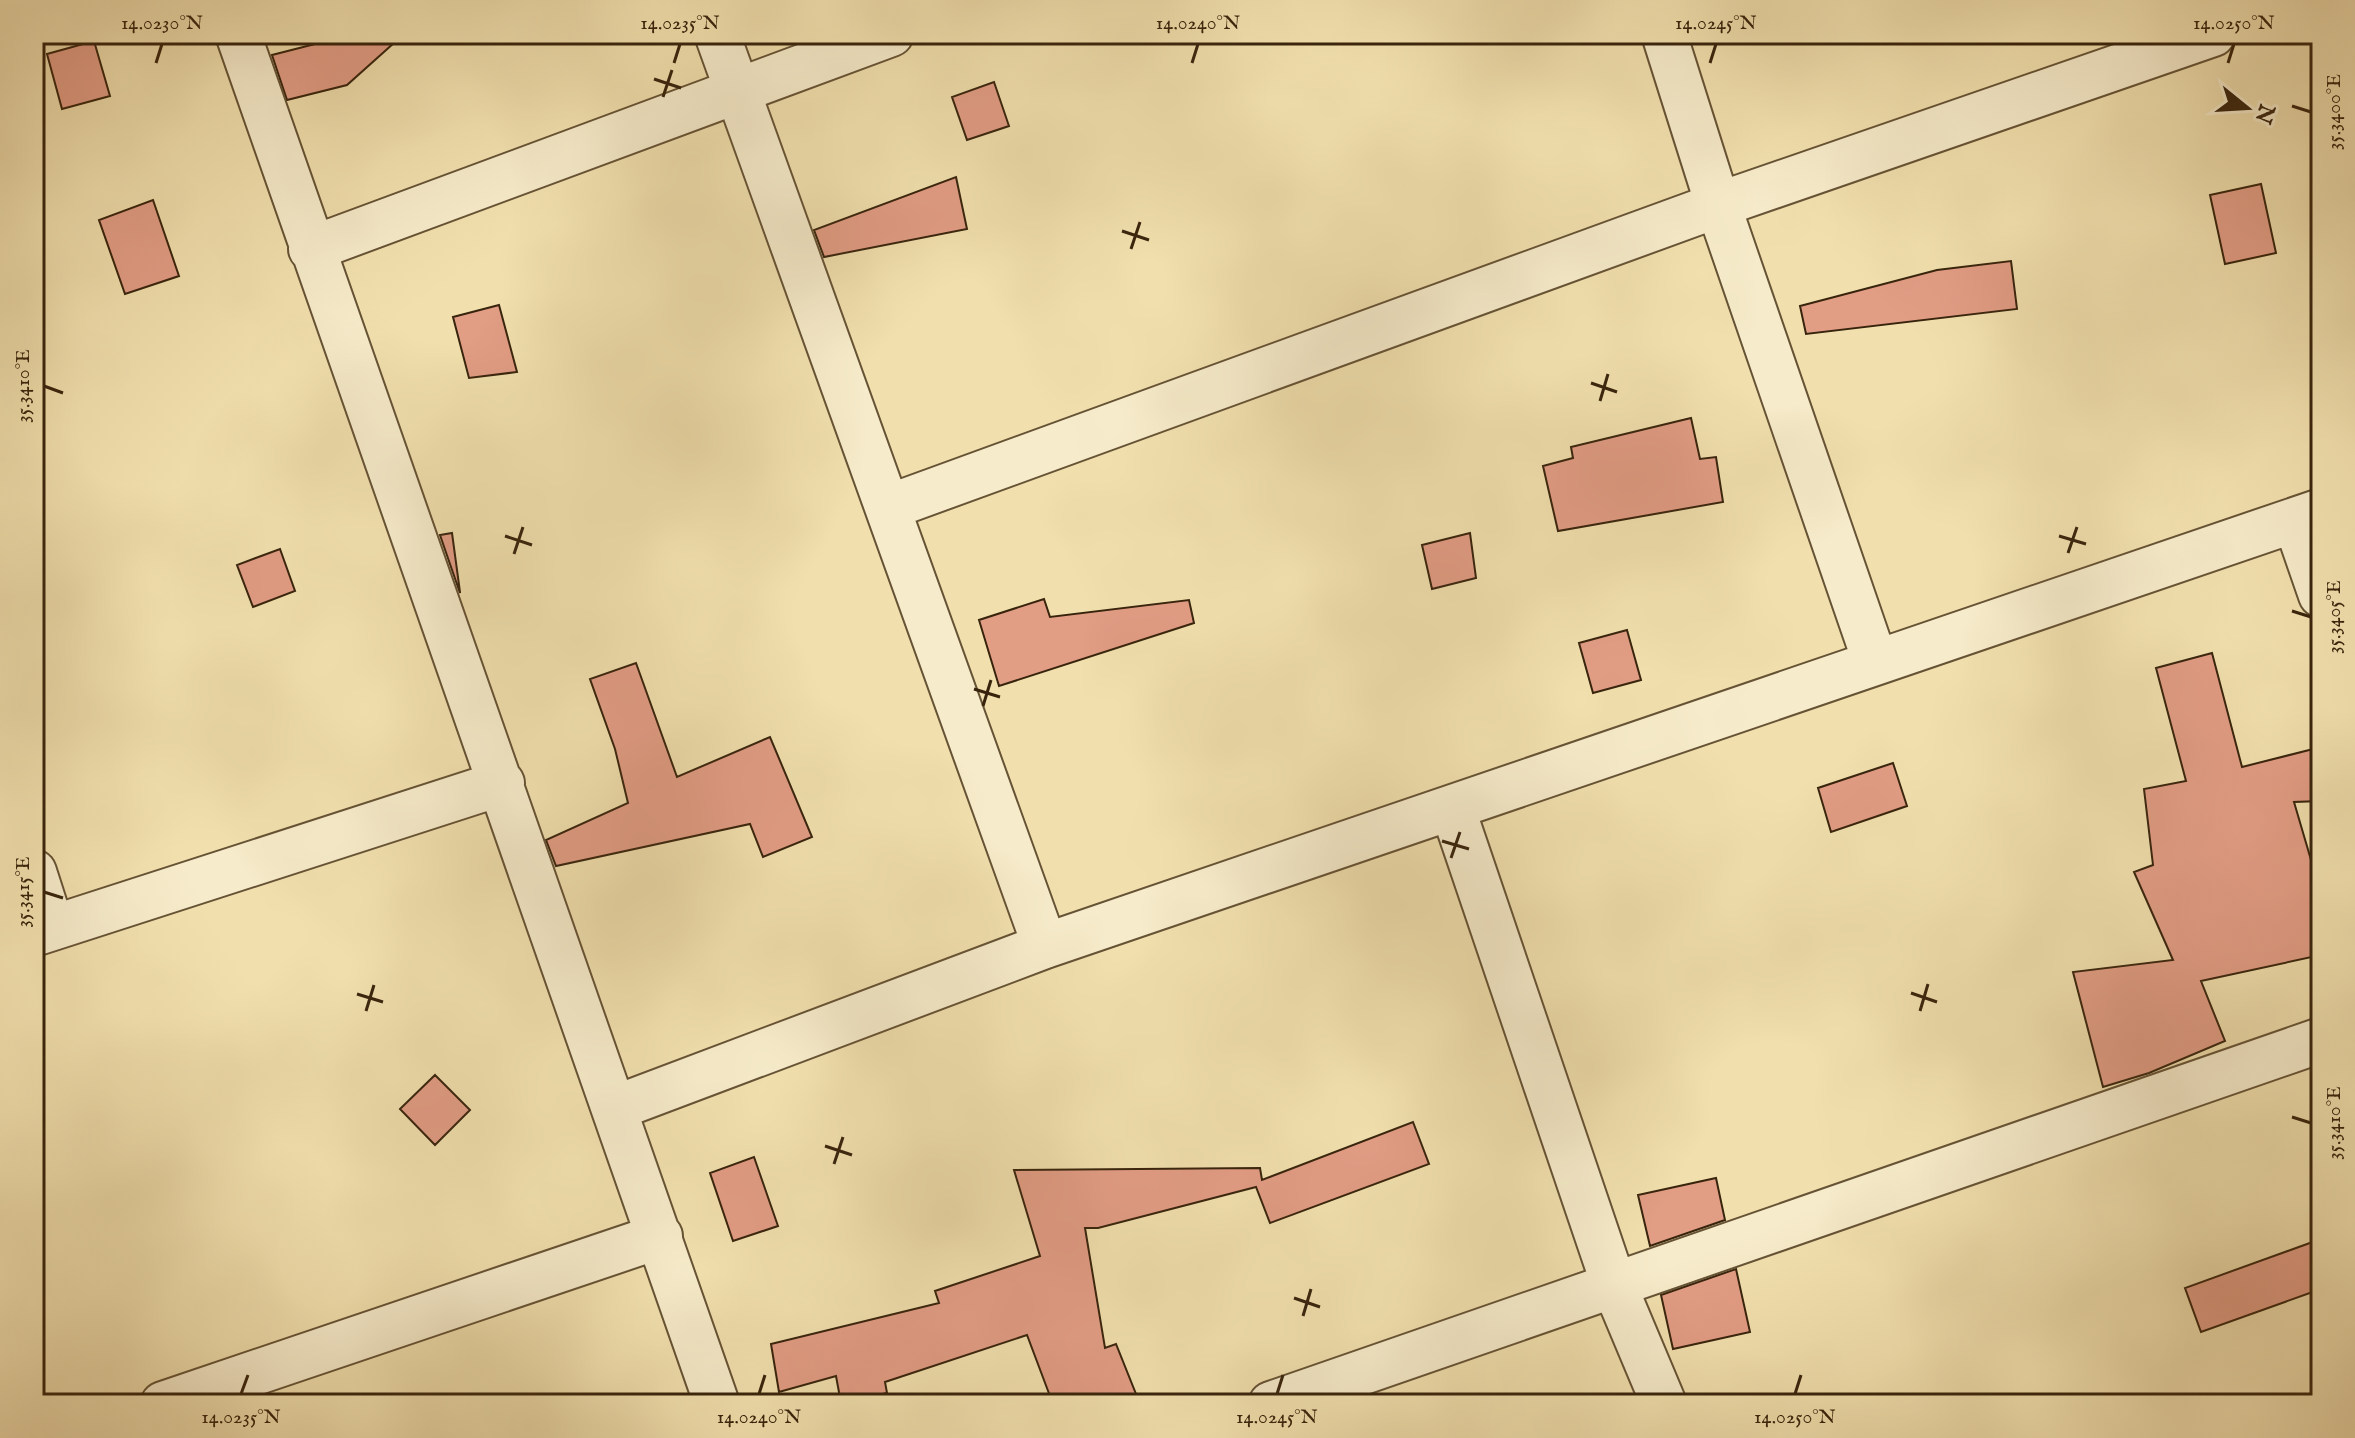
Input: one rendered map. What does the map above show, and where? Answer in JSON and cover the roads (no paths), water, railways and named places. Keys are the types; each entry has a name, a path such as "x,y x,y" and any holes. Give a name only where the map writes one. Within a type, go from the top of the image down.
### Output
{"street":[{"path":"238,34 717,1404"},
{"path":"717,34 1045,946"},
{"path":"311,249 891,34"},
{"path":"1664,34 1718,205 1875,661"},
{"path":"889,507 1718,205 2139,46 2213,34"},
{"path":"615,1108 1045,946 1453,810 1875,661 2308,516 2321,595"},
{"path":"34,872 43,931 502,783"},
{"path":"1453,810 1614,1285 1664,1404"},
{"path":"1271,1404 2321,1040"},
{"path":"163,1404 660,1236"}]}
